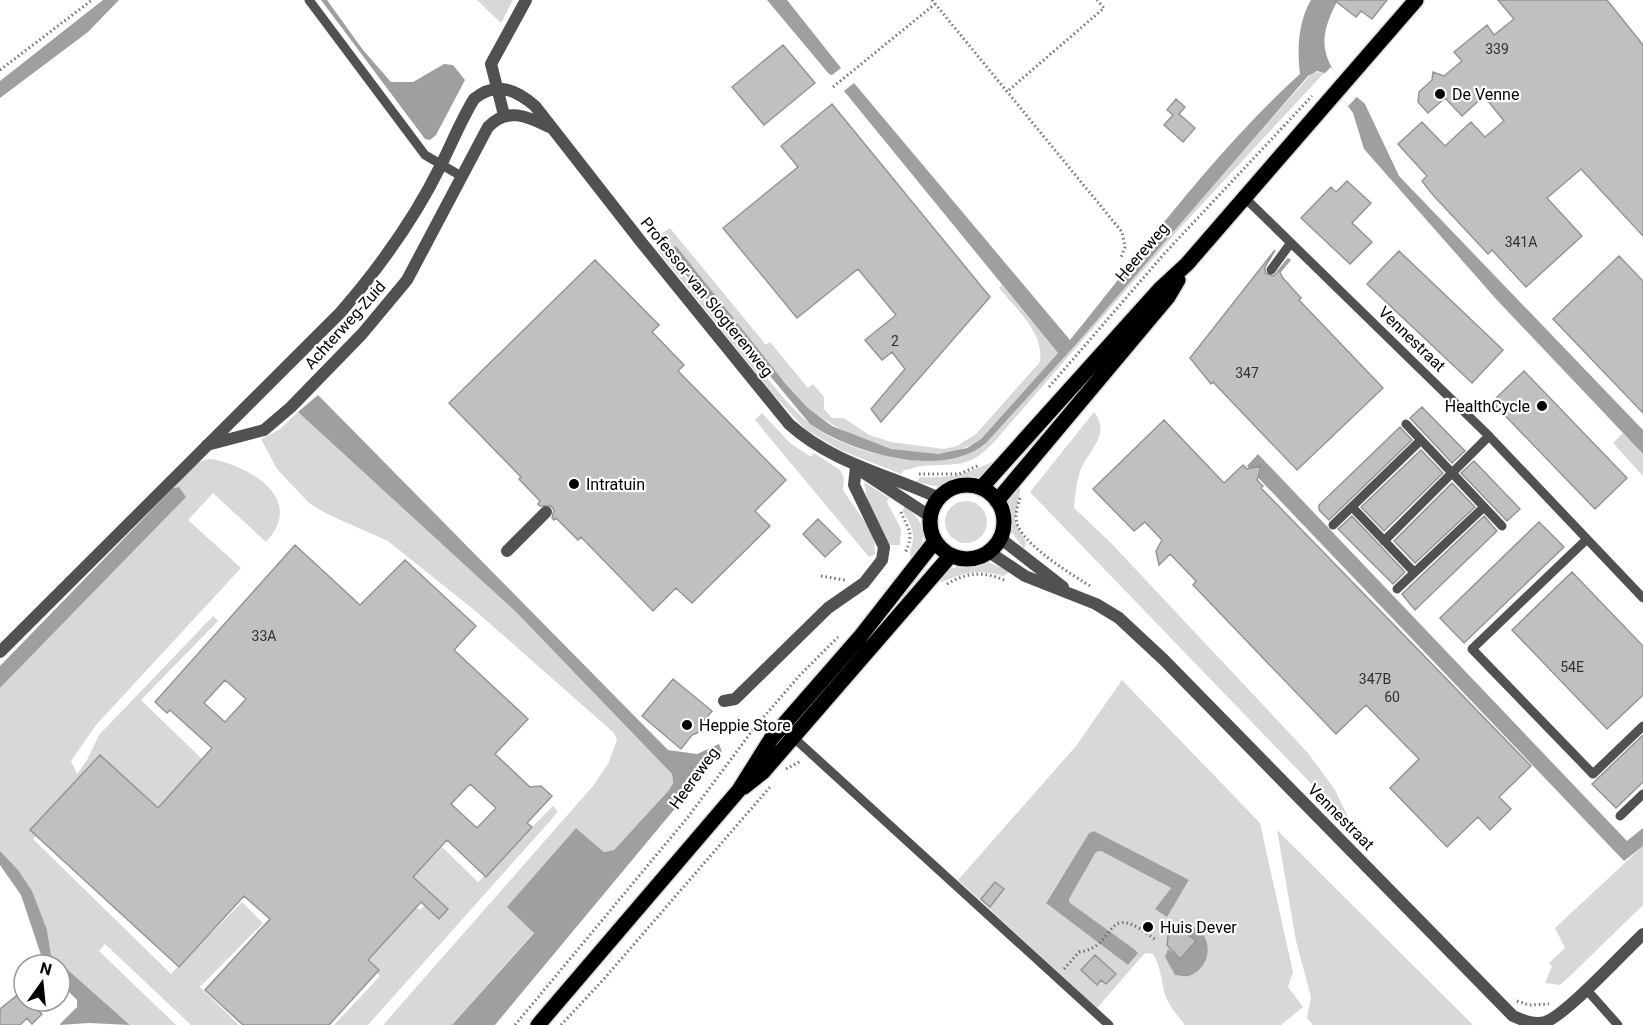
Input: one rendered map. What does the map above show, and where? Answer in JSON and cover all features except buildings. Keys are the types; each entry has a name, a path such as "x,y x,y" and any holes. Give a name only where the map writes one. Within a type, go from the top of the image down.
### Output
{"main road":[{"path":"981,488 1160,289 1187,264 1416,0"},
{"path":"997,501 1168,297 1187,264"},
{"path":"958,486 981,488 997,501 1004,519 1000,538 989,552 966,559 951,555 935,541 930,517 939,498 958,486"},
{"path":"538,1025 739,790 763,772 787,732 935,541"},
{"path":"787,732 951,555"}],"street":[{"path":"504,115 495,88 491,64 526,0"},
{"name":"Achterweg-Zuid","path":"0,652 340,313 372,277 398,242 441,165 474,99 484,91 495,88"},
{"name":"Professor van Slogterenweg","path":"495,88 507,89 526,98 535,106 550,128 789,424 808,441 856,467 930,517"},
{"name":"Achterweg-Zuid","path":"206,445 264,430 320,379 407,280 488,127 504,115"},
{"name":"Professor van Slogterenweg","path":"504,115 529,117 550,128"},
{"path":"724,701 735,699 828,608 864,583 882,560 884,548 854,485 856,467"},
{"name":"Professor van Slogterenweg","path":"856,467 908,484 939,498"},
{"path":"507,551 546,512"},
{"name":"Vennestraat","path":"1000,538 1073,595"},
{"name":"Vennestraat","path":"989,552 1025,576 1073,595 1119,618 1164,660 1513,1016 1529,1023 1545,1022 1564,1010 1643,934"}],"lane":[{"path":"309,0 425,155 462,176"},
{"path":"1245,198 1290,244 1271,270"},
{"name":"Vennestraat","path":"1290,244 1489,436 1643,598"},
{"path":"1406,424 1502,526"},
{"path":"1384,541 1489,436"},
{"path":"1333,525 1421,440"},
{"path":"1352,507 1414,572"},
{"path":"1397,589 1484,507"},
{"path":"1587,539 1472,649 1593,774 1643,726"},
{"path":"787,732 1109,1025"},
{"path":"1620,816 1643,794"},
{"path":"1586,989 1618,1025"}],"path":[{"path":"0,70 92,0"},
{"path":"1009,90 1104,8 1097,0"},
{"path":"833,87 934,2 1009,90 1122,232 1125,247 1121,257"},
{"name":"Heereweg","path":"1046,391 1164,254 1314,93"},
{"path":"908,484 920,474 959,474 983,464"},
{"path":"1022,493 1016,511 1017,525 1032,543 1069,571"},
{"path":"900,498 901,516 909,526 911,535 904,556"},
{"path":"940,588 970,573 989,574 1015,585"},
{"name":"Heereweg","path":"515,1025 688,817 755,727 800,675 839,636"},
{"path":"786,769 809,754"},
{"path":"561,1025 603,980 770,787"},
{"path":"1056,978 1079,952 1089,951 1118,923 1128,921 1157,941"}],"shaded area":[{"path":"103,0 119,0 88,32 0,98 0,81"},
{"path":"321,0 327,0 363,50 391,82 413,82 444,64 453,65 465,80 436,135 430,140 425,139"},
{"path":"477,0 513,0 501,23"},
{"path":"767,0 787,0 841,68 832,75 829,74"},
{"path":"1311,0 1338,0 1326,30 1324,42 1326,52 1336,74 1354,99 1357,97 1365,104 1399,176 1643,430 1643,454 1496,299 1364,149 1353,113 1324,73 1317,71 1308,76 1078,342 986,443 968,454 946,460 922,461 898,458 873,453 849,444 810,424 667,252 676,246 785,383 808,408 832,426 891,449 938,454 967,448 981,439 1058,353 844,91 854,83 1070,340 1209,169 1268,104 1300,74 1300,36 1303,17"},
{"path":"1313,72 1324,73 1179,229 994,442 976,457 961,463 920,466 904,470 901,474 840,450 805,429 774,395 658,251 661,234 670,228 766,345 770,342 808,388 813,384 824,397 824,409 832,418 844,418 869,435 891,442 944,449 957,446 976,434 1040,362 1040,351 1034,331 999,288 1002,285 1058,353 981,439 961,449 939,454 916,454 869,442 826,421 808,408 667,251 685,277 776,389 810,424 849,445 898,458 923,461 969,454 986,443"},
{"path":"318,395 668,750 697,754 719,744 722,752 495,1025 452,1025 534,933 507,907 576,828 604,852 614,850 669,790 673,783 672,774 516,612 298,412"},
{"path":"298,412 516,612 672,774 673,783 669,790 614,850 604,852 576,828 508,907 534,932 452,1025 383,1025 593,786 608,764 617,740 614,733 479,614 388,541 327,514 309,503 277,469 261,439 279,430"},
{"path":"1094,412 1101,429 1096,444 1079,475 1074,508 1111,543 1308,753 1335,790 1353,827 1030,492"},
{"path":"762,413 790,443 811,457 814,453 840,470 844,478 843,490 874,535 875,554 869,557 755,420"},
{"path":"1623,433 1643,454 1643,476 1613,443"},
{"path":"1258,454 1627,841 1643,828 1643,846 1624,861 1247,466"},
{"path":"212,459 243,469 269,487 277,499 280,512 277,526 266,542 213,493 188,520 241,568 96,725 71,761 77,774 87,760 99,735 213,616 218,621 141,700 204,761 154,812 105,765 33,839 171,974 242,902 263,923 200,987 239,1025 191,1025 105,944 99,951 176,1025 130,1025 72,974 72,953 51,953 47,930 0,851 0,688 165,518 179,487 173,488 194,465"},
{"path":"992,462 996,463 982,476 940,487 916,482 920,477 958,475"},
{"path":"864,482 889,498 887,502 901,529 900,545 889,545 867,499"},
{"path":"1021,484 1015,520 1026,543 1024,549 1012,532 1008,502 1008,497"},
{"path":"179,487 186,497 0,688 0,666 173,488"},
{"path":"966,501 974,502 981,507 986,514 986,530 981,537 974,542 966,543 958,542 951,537 946,530 945,522 946,514 951,507 958,502"},
{"path":"904,505 917,517 923,531 921,545 912,560 910,552 913,532 903,511"},
{"path":"987,562 1008,570 1008,573 1003,576 972,573 942,582 937,581 947,569"},
{"path":"1122,680 1260,823 1293,972 1288,987 1303,1007 1281,1025 1185,1025 1166,997 1153,954 1145,953 1097,1008 958,880 1076,746","holes":["1094,831 1189,881 1167,916 1156,909 1171,888 1101,851 1096,852 1069,899 1070,904 1134,949 1137,953 1128,965 1046,902 1089,833"]},
{"path":"553,806 558,811 550,821 368,1025 334,1025 380,976 359,958 412,903 420,910 433,897 413,877 442,847 478,882"},
{"path":"1277,830 1473,1025 1313,1025 1307,1018 1311,997 1296,941"},
{"path":"1094,831 1189,880 1167,917 1155,909 1171,888 1101,851 1096,852 1069,899 1070,903 1138,953 1128,965 1046,903 1089,833"},
{"path":"1643,846 1643,905 1560,985 1545,983 1552,966 1549,963 1565,948 1555,928"},
{"path":"0,851 18,870 32,891 47,930 51,953 40,953 21,895 0,865"},
{"path":"1182,925 1193,927 1201,932 1208,947 1204,964 1189,976 1175,975 1165,957 1168,949 1181,959 1195,941 1183,931"},
{"path":"72,974 130,1025 89,1023 59,1025 77,1007 77,1000 72,995"}],"pier":[{"path":"1331,67 1355,99 1348,106 1324,74"}],"place":[{"name":"De Venne","path":"1440,94"},
{"name":"HealthCycle","path":"1542,406"},
{"name":"Intratuin","path":"574,484"},
{"name":"Heppie Store","path":"687,725"},
{"name":"Huis Dever","path":"1148,927"}]}
